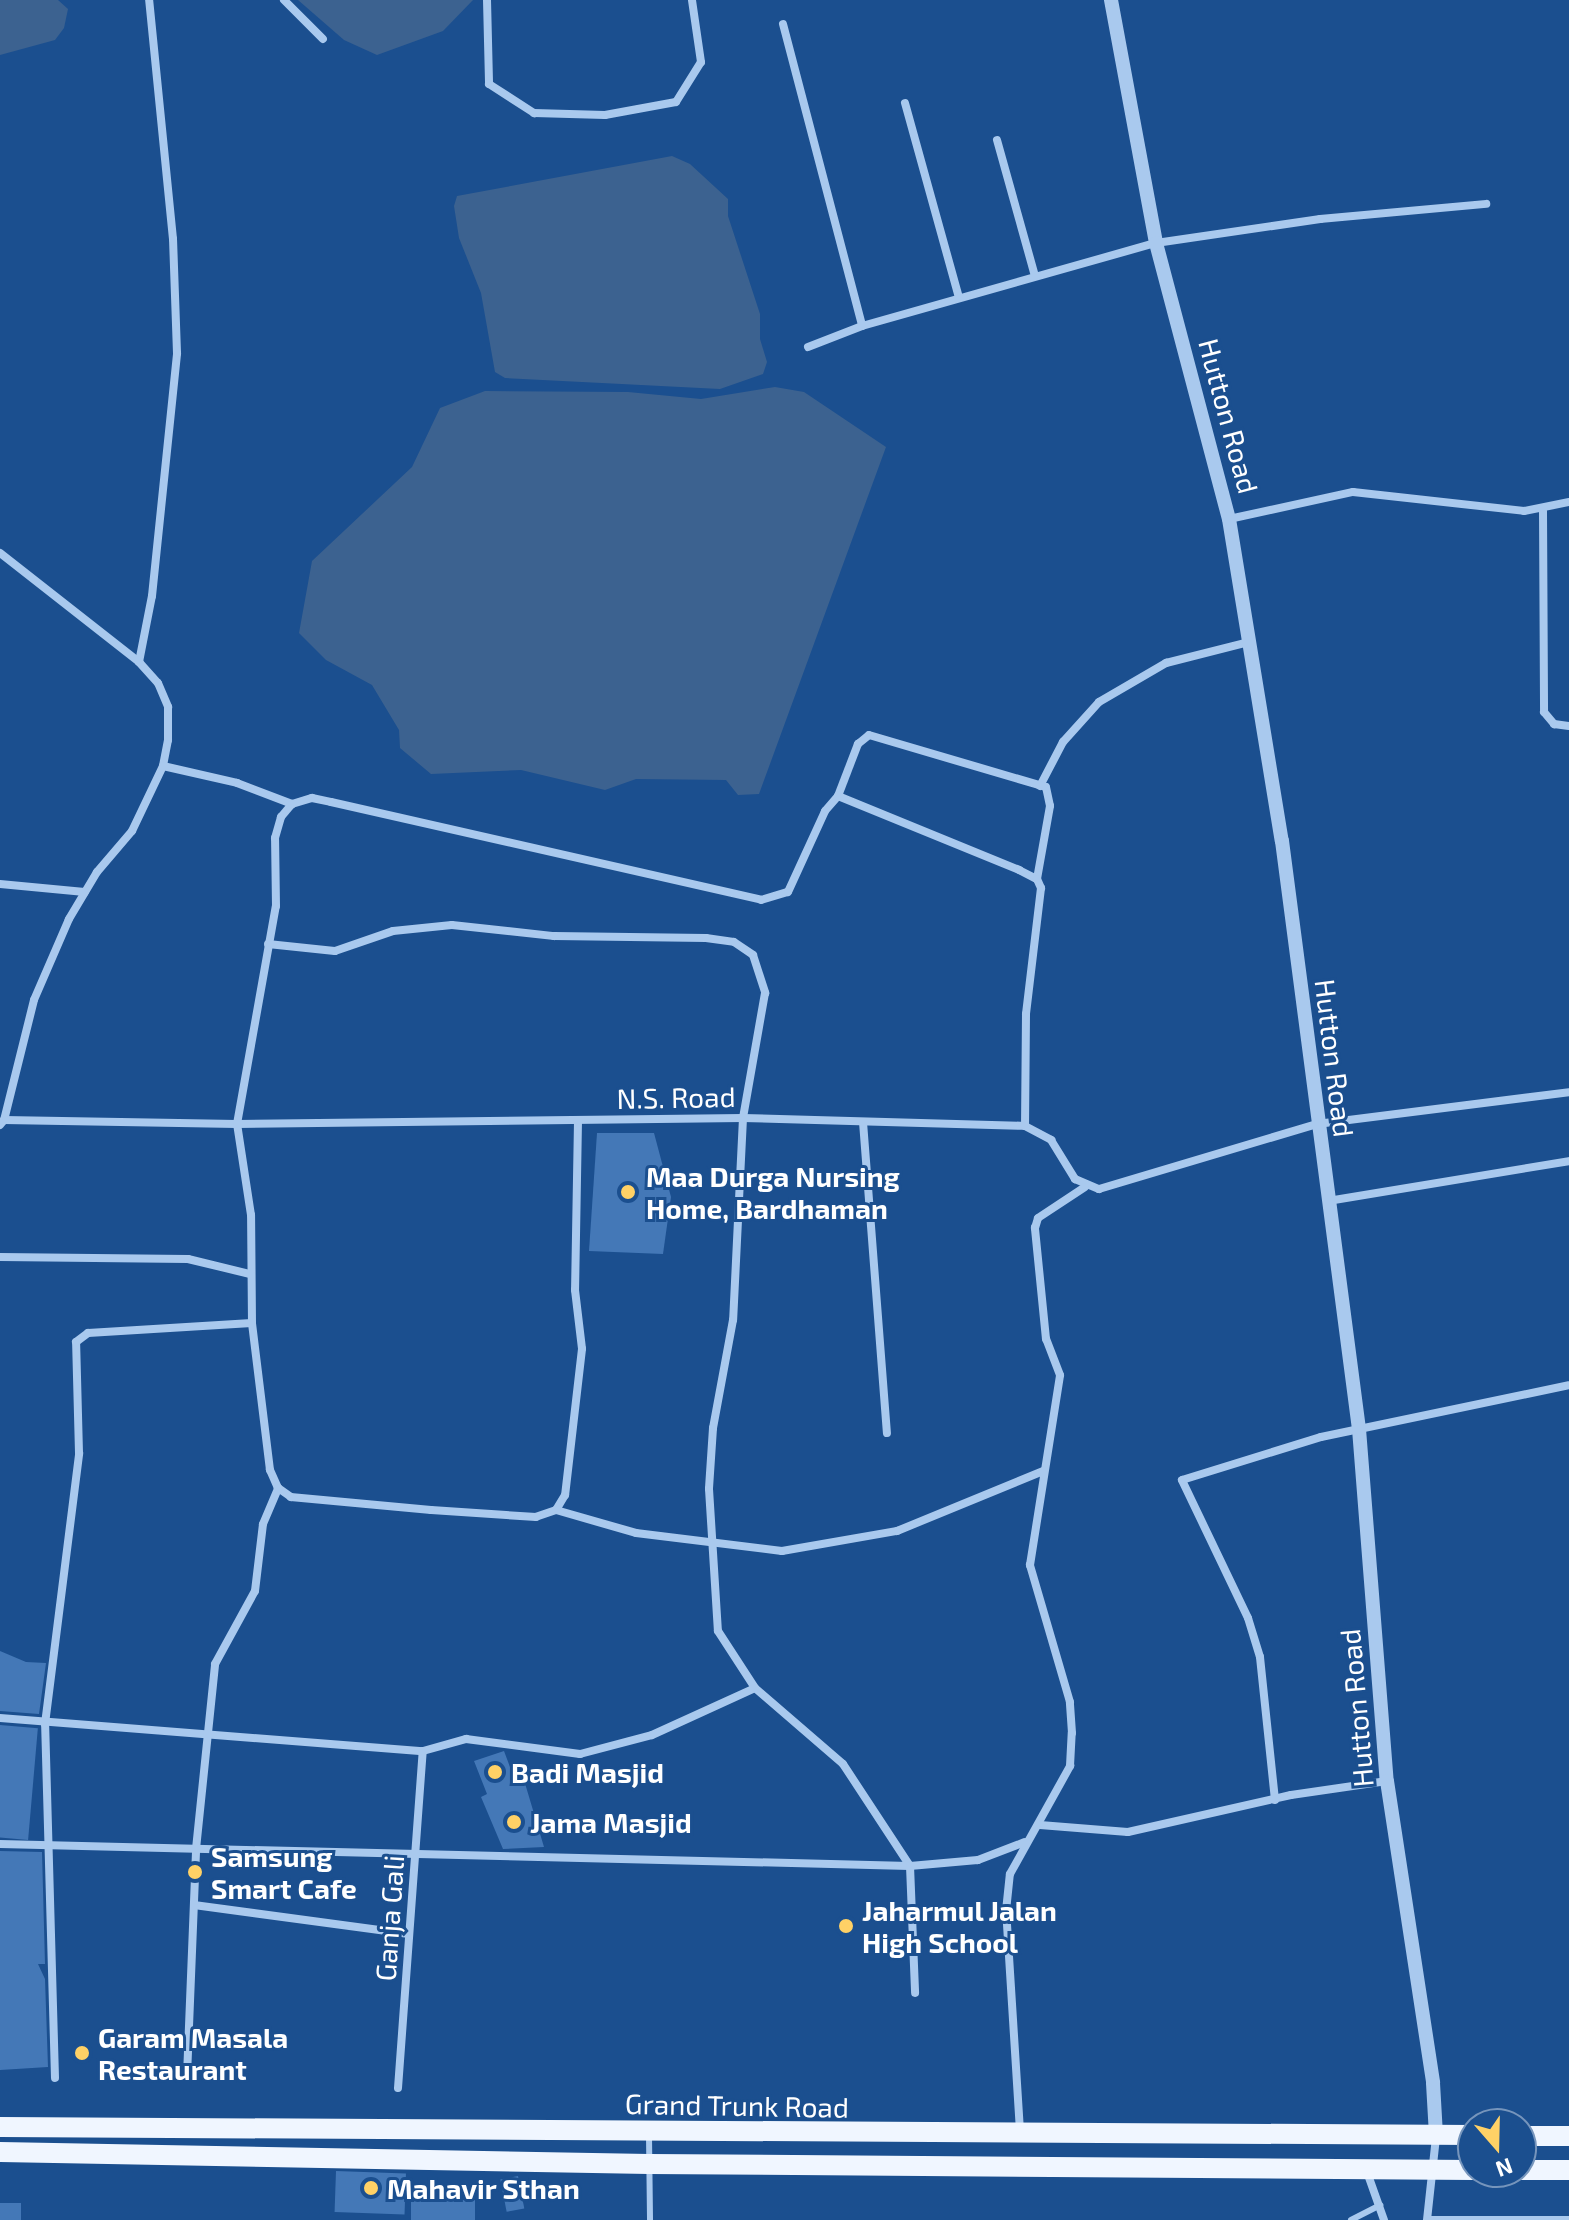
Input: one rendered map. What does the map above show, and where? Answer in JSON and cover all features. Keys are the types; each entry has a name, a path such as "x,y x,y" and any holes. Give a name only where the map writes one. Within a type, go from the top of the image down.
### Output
{"main road":[{"name":"Grand Trunk Road","path":"0,2127 1457,2135"},
{"path":"1537,2136 1569,2136"},
{"path":"0,2152 649,2164 1457,2170"},
{"path":"1537,2170 1569,2170"}],"street":[{"path":"139,662 152,596 177,353 173,239 149,0"},
{"path":"284,0 323,39"},
{"path":"487,0 489,84 534,113 605,115 676,102 701,62 692,0"},
{"name":"Hutton Road","path":"1111,0 1156,243 1229,519 1282,841 1359,1429 1387,1781 1433,2083 1436,2135"},
{"path":"783,24 862,326"},
{"path":"905,103 959,298"},
{"path":"997,140 1035,276"},
{"path":"808,347 862,326 1156,243 1320,219 1486,204"},
{"path":"1229,519 1353,492 1543,511 1569,502"},
{"path":"1543,511 1544,712 1554,724 1569,726"},
{"path":"0,553 139,662 158,683 168,707 163,766 132,831 85,892 34,1000 2,1122"},
{"path":"1040,786 1063,742 1099,702 1166,663 1249,642"},
{"path":"1043,1471 897,1531 782,1551 710,1539 636,1533 556,1510 536,1517 431,1510 291,1497 278,1488 270,1470 252,1323 251,1215 237,1124 276,906 275,838 281,817 292,804 312,798 761,900 788,892 825,811 838,796 858,744 869,735 1040,786 1051,794 1037,879 1041,888 1026,1014 1025,1126 1051,1140 1085,1187"},
{"path":"163,766 237,783 292,804"},
{"path":"838,796 1037,879"},
{"path":"0,884 85,892"},
{"path":"268,944 335,951 393,931 438,925 554,936 734,942 761,968 765,993 743,1118 733,1320 713,1428 710,1539 718,1631 755,1688 843,1764 910,1866 915,1993"},
{"path":"1020,2135 1006,1911 1010,1874 1025,1842 1040,1825 1070,1766 1072,1733 1070,1702 1030,1565 1043,1471 1057,1415 1060,1375 1046,1339 1035,1228 1038,1218 1085,1187 1113,1188 1317,1124 1569,1092"},
{"name":"N.S. Road","path":"2,1122 237,1124 743,1118 1025,1126"},
{"path":"556,1510 565,1495 582,1349 575,1290 578,1121"},
{"path":"863,1122 887,1433"},
{"path":"1328,1201 1569,1161"},
{"path":"0,1257 188,1259 250,1274"},
{"path":"55,2078 45,1724 79,1453 80,1334 252,1323"},
{"path":"1275,1800 1260,1657 1248,1618 1182,1480 1265,1452 1569,1385"},
{"path":"187,2076 196,1849 212,1737 215,1664 255,1591 263,1524 278,1488"},
{"path":"0,1718 45,1724 423,1751 466,1739 554,1753 611,1749 755,1688"},
{"name":"Ganja Gali","path":"398,2088 423,1751"},
{"path":"1040,1825 1128,1832 1275,1800 1387,1781"},
{"path":"0,1844 910,1866 978,1860 1025,1842"},
{"path":"194,1905 409,1934"},
{"path":"1427,2219 1436,2135"},
{"path":"1366,2169 1384,2220"}],"lane":[{"path":"649,2132 650,2220"},
{"path":"1351,2220 1380,2205"},
{"path":"1427,2219 1569,2219"}],"water":[{"path":"0,0 58,0 68,9 64,28 55,40 0,55"},
{"path":"298,0 473,0 443,31 377,55 344,40"},
{"path":"672,156 690,164 728,199 728,216 760,314 760,339 767,362 763,374 720,389 505,378 495,372 481,293 459,238 454,206 457,196"},
{"path":"775,387 804,392 886,447 759,794 738,795 726,780 636,779 605,790 521,770 431,774 400,748 399,730 372,685 326,660 299,633 312,561 412,467 440,408 485,391 628,392 701,399"}],"building":[{"path":"597,1133 654,1133 671,1197 663,1254 589,1251"},
{"path":"0,1651 26,1662 46,1663 39,1714 0,1711"},
{"path":"0,1725 38,1728 28,1840 0,1837"},
{"name":"Jama Masjid","path":"504,1751 516,1783 524,1780 544,1847 503,1849 481,1797 487,1794 474,1761"},
{"path":"0,1851 42,1852 45,1964 38,1964 45,1979 48,2067 0,2070"},
{"name":"Mahavir Sthan","path":"336,2171 406,2173 405,2214 335,2212"},
{"path":"518,2176 524,2208 507,2212 500,2179"},
{"path":"411,2200 475,2200 475,2220 411,2220"},
{"path":"0,2203 21,2203 21,2220 0,2220"}],"place":[{"name":"Maa Durga Nursing Home, Bardhaman","path":"628,1192"},
{"name":"Badi Masjid","path":"495,1772"},
{"name":"Jama Masjid","path":"514,1822"},
{"name":"Samsung Smart Cafe","path":"195,1872"},
{"name":"Jaharmul Jalan High School","path":"846,1926"},
{"name":"Garam Masala Restaurant","path":"82,2053"},
{"name":"Mahavir Sthan","path":"371,2188"}]}
